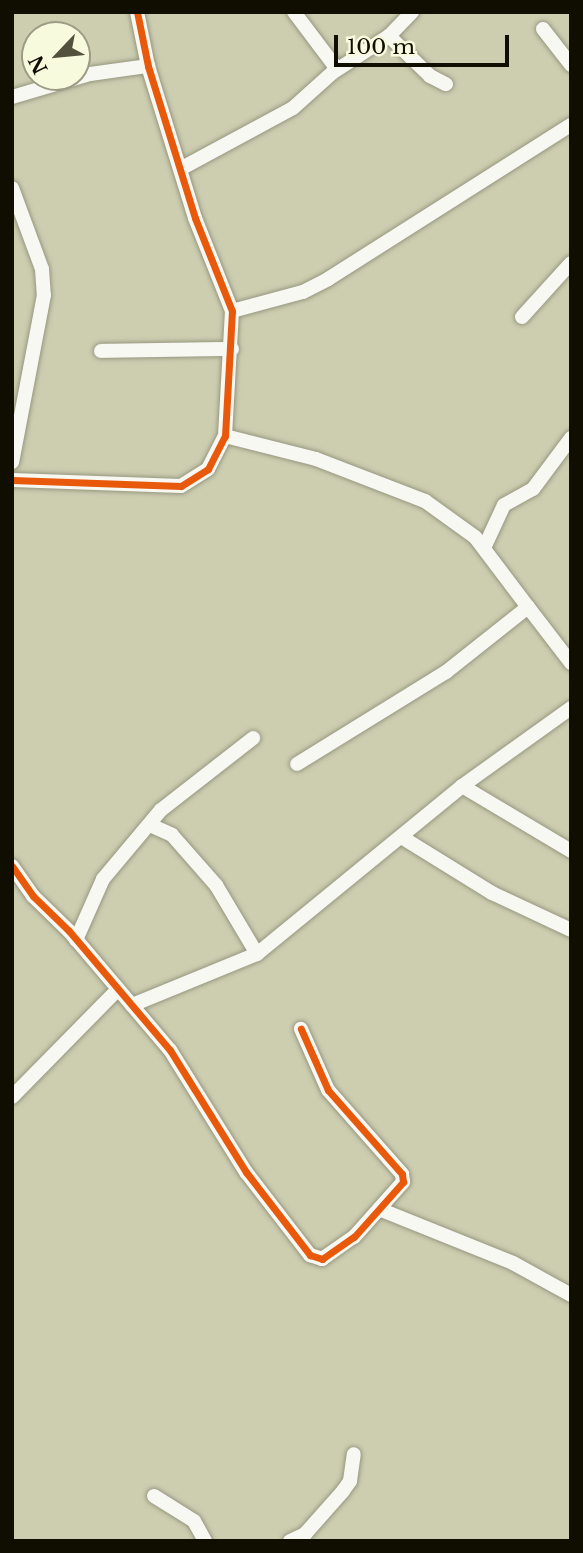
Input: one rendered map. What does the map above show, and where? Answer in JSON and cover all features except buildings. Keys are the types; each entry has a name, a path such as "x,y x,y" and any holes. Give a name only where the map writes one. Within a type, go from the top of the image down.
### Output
{"street":[{"path":"12,480 181,486 208,469 225,436 232,349 232,311 195,218 182,168 148,66 137,12"},
{"path":"294,12 337,69"},
{"path":"182,168 287,112 337,69 389,36 412,12"},
{"path":"543,29 571,65"},
{"path":"389,36 430,76 446,84"},
{"path":"12,97 90,74 148,66"},
{"path":"232,311 303,292 328,279 571,125"},
{"path":"12,188 43,269 44,295 12,461"},
{"path":"522,317 571,263"},
{"path":"101,351 232,349"},
{"path":"225,436 316,459 425,502 463,525 484,548 571,663"},
{"path":"484,548 504,505 533,489 571,438"},
{"path":"297,764 446,672 528,607"},
{"path":"132,1005 257,954 403,838 462,786 571,708"},
{"path":"76,940 103,879 170,802 253,738"},
{"path":"462,786 571,851"},
{"path":"150,825 172,835 216,885 257,954"},
{"path":"403,838 492,893 571,930"},
{"path":"12,866 33,896 76,940 170,1050 242,1167 310,1255 322,1259 354,1237 403,1182 402,1174 328,1090 301,1030"},
{"path":"12,1097 118,989"},
{"path":"379,1209 513,1263 571,1295"},
{"path":"290,1541 305,1534 343,1492 350,1481 354,1454"},
{"path":"154,1496 194,1521 205,1541"}],"cycle path":[{"path":"12,480 181,486 208,469 225,436 232,311 195,218 148,66 137,12"},
{"path":"12,866 33,896 69,931 170,1050 246,1172 310,1255 322,1259 354,1237 403,1182 402,1174 328,1090 301,1029"}]}
